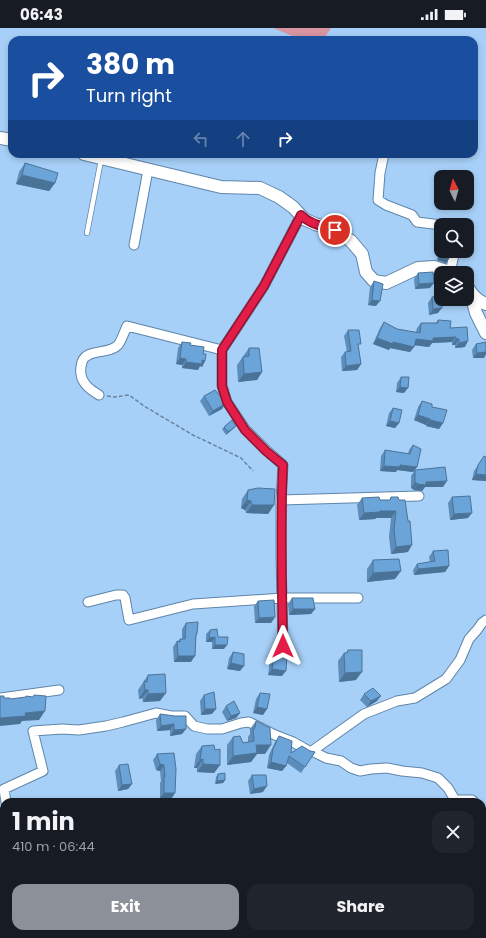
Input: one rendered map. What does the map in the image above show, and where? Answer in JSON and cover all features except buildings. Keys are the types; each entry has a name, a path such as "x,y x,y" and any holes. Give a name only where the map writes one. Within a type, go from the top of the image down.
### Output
{"street":[{"path":"98,158 221,187 260,188 279,196 293,206 304,219 335,230 351,241 362,254 366,272 374,281 386,283 418,268 434,267"},
{"path":"383,158 380,173 378,200 386,205 412,215 417,222 434,225"},
{"path":"134,245 148,170"},
{"path":"283,646 281,500 283,465 266,451 245,430 227,402 222,386 222,350 264,286 301,215"},
{"path":"474,295 480,302 486,304"},
{"path":"474,306 486,332"},
{"path":"99,395 90,390 82,379 80,369 83,359 90,354 110,350 118,346 127,326 222,350"},
{"path":"281,500 419,496"},
{"path":"88,602 116,595 124,595 129,620 193,604 283,598 358,598"},
{"path":"312,751 364,714 397,701 416,698 446,679 460,660 469,639 486,620"},
{"path":"0,698 59,690"},
{"path":"5,798 4,789 44,771 33,731 79,730 106,726 156,713 171,716 185,716 194,726 207,729 222,729 249,722 309,751 326,758 341,761 351,768 360,771 388,768 422,773 438,778 448,788 455,798"}],"lane":[{"path":"88,233 102,159"}],"path":[{"path":"99,395 115,397 130,395 144,406 193,435 241,458 253,471"}],"shaded area":[{"path":"273,28 331,28 326,36 292,36"}],"route":[{"path":"283,646 281,554 281,500 283,465 266,451 245,430 227,402 222,386 222,350 264,286 301,215 304,219 315,224 335,230"}]}
